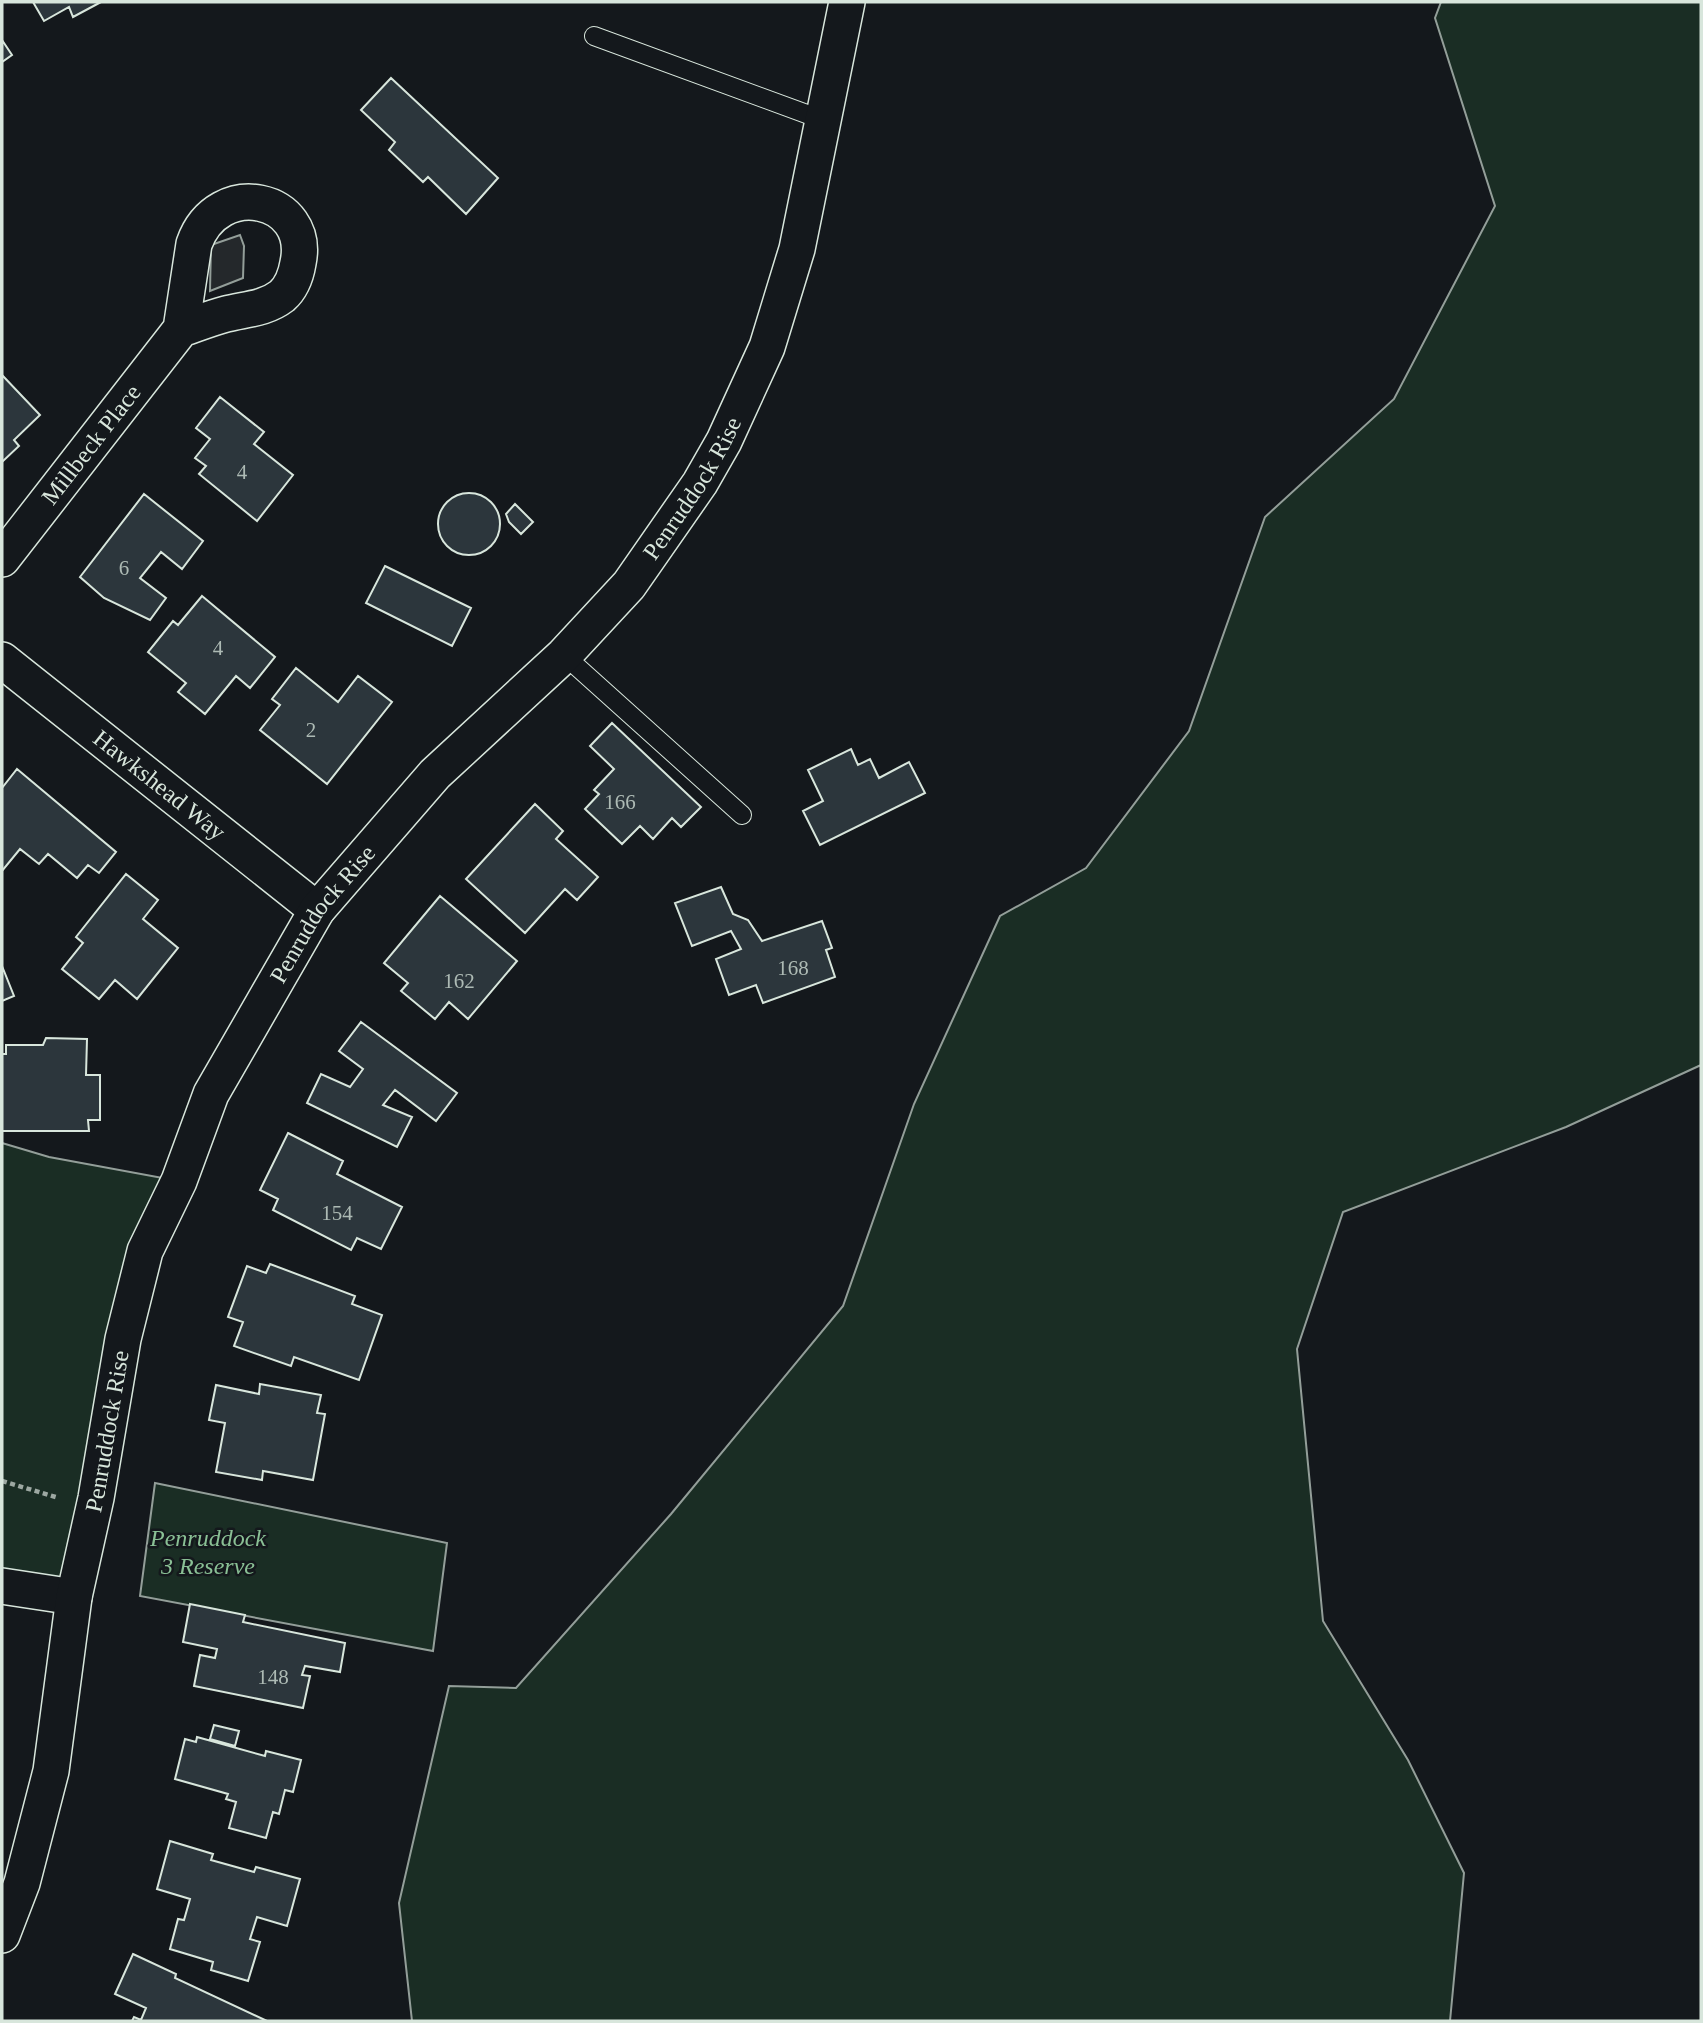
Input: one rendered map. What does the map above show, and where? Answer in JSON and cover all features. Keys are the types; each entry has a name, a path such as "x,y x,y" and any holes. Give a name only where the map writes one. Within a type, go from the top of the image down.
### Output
{"street":[{"name":"Penruddock Rise","path":"2,1935 22,1883 51,1770 74,1597 96,1498 123,1339 145,1251 179,1181 211,1094 317,910 435,774 564,655 629,585 701,483 724,441 767,347 797,249 847,2"},
{"name":"Millbeck Place","path":"2,559 181,329"},
{"name":"Hawkshead Way","path":"2,660 317,910"},
{"path":"2,1586 74,1597"}],"lane":[{"path":"594,36 823,120"},
{"path":"564,655 742,815"}],"path":[{"path":"2,1480 64,1499"}],"green space":[{"path":"1441,2 1701,2 1701,1065 1566,1127 1343,1212 1297,1349 1323,1621 1408,1760 1464,1873 1450,2021 412,2021 399,1903 449,1686 516,1688 671,1514 843,1306 914,1104 1000,916 1086,868 1189,731 1265,517 1394,399 1495,206 1435,18"},
{"path":"2,1143 49,1157 179,1181 74,1597 2,1586"},
{"name":"Penruddock 3 Reserve","path":"155,1483 447,1543 433,1651 140,1596"}],"shaded area":[{"path":"240,235 244,246 243,278 210,291 211,245"}],"building":[{"path":"33,2 101,2 73,17 69,7 44,21"},
{"path":"2,40 12,55 2,62"},
{"path":"391,78 498,178 466,214 428,177 423,182 389,150 395,142 361,110"},
{"path":"2,375 40,415 14,440 19,446 2,462"},
{"path":"220,397 264,432 254,444 293,475 257,521 199,474 206,466 195,458 210,439 196,428"},
{"path":"469,493 491,502 500,524 491,546 469,555 447,546 438,524 447,502"},
{"path":"144,494 203,541 182,569 161,552 140,578 166,598 150,620 104,598 80,577"},
{"path":"515,504 533,522 521,534 509,522 506,514"},
{"path":"385,566 471,608 452,646 366,603"},
{"path":"202,596 275,657 250,688 236,676 205,714 178,692 186,683 148,652 173,621 178,625"},
{"path":"296,668 338,702 358,676 392,702 327,784 260,730 280,705 272,699"},
{"path":"612,723 701,807 681,827 672,818 653,839 640,826 622,844 585,809 599,794 594,790 614,769 590,746"},
{"path":"851,749 858,765 870,759 879,778 909,762 925,793 820,845 803,811 823,801 808,770"},
{"path":"17,769 116,852 99,873 88,865 77,878 48,854 39,864 20,849 2,871 2,788"},
{"path":"535,804 563,831 556,839 598,877 577,900 565,889 525,933 466,879"},
{"path":"126,874 158,900 143,919 178,948 137,999 115,980 99,999 62,969 83,943 76,937"},
{"path":"721,887 733,914 748,920 762,941 822,921 832,948 826,950 835,977 763,1003 756,985 729,995 716,959 741,949 731,931 692,946 675,903"},
{"path":"440,896 517,961 468,1019 449,1002 435,1019 401,991 408,983 384,963"},
{"path":"2,966 14,996 2,1001"},
{"path":"361,1022 457,1093 436,1121 395,1090 383,1105 412,1117 397,1147 307,1103 321,1074 350,1087 363,1069 339,1051"},
{"path":"46,1038 87,1039 86,1075 100,1075 100,1120 88,1120 89,1131 2,1131 2,1054 6,1054 6,1045 43,1045"},
{"path":"288,1133 343,1161 337,1174 402,1207 381,1249 357,1238 351,1250 273,1210 278,1199 260,1190"},
{"path":"270,1264 355,1296 352,1304 382,1315 359,1380 294,1357 291,1366 234,1346 243,1322 228,1317 247,1266 266,1273"},
{"path":"260,1384 321,1395 317,1413 325,1414 313,1480 263,1471 262,1480 216,1472 225,1423 209,1420 216,1385 259,1394"},
{"path":"190,1604 245,1615 243,1622 345,1643 340,1672 305,1666 302,1675 310,1676 303,1708 194,1686 200,1655 215,1658 217,1649 183,1642"},
{"path":"214,1725 239,1731 235,1746 210,1739"},
{"path":"197,1737 265,1756 266,1751 301,1760 293,1792 285,1790 279,1814 273,1812 266,1838 229,1828 236,1802 226,1799 228,1794 175,1779 185,1739 196,1742"},
{"path":"170,1841 213,1854 211,1860 254,1872 256,1867 300,1879 287,1926 257,1917 250,1939 260,1942 248,1981 211,1970 213,1962 170,1949 178,1919 184,1920 190,1899 157,1889"},
{"path":"133,1954 176,1974 175,1978 267,2021 132,2021 134,2017 141,2020 146,2008 115,1994"}]}
